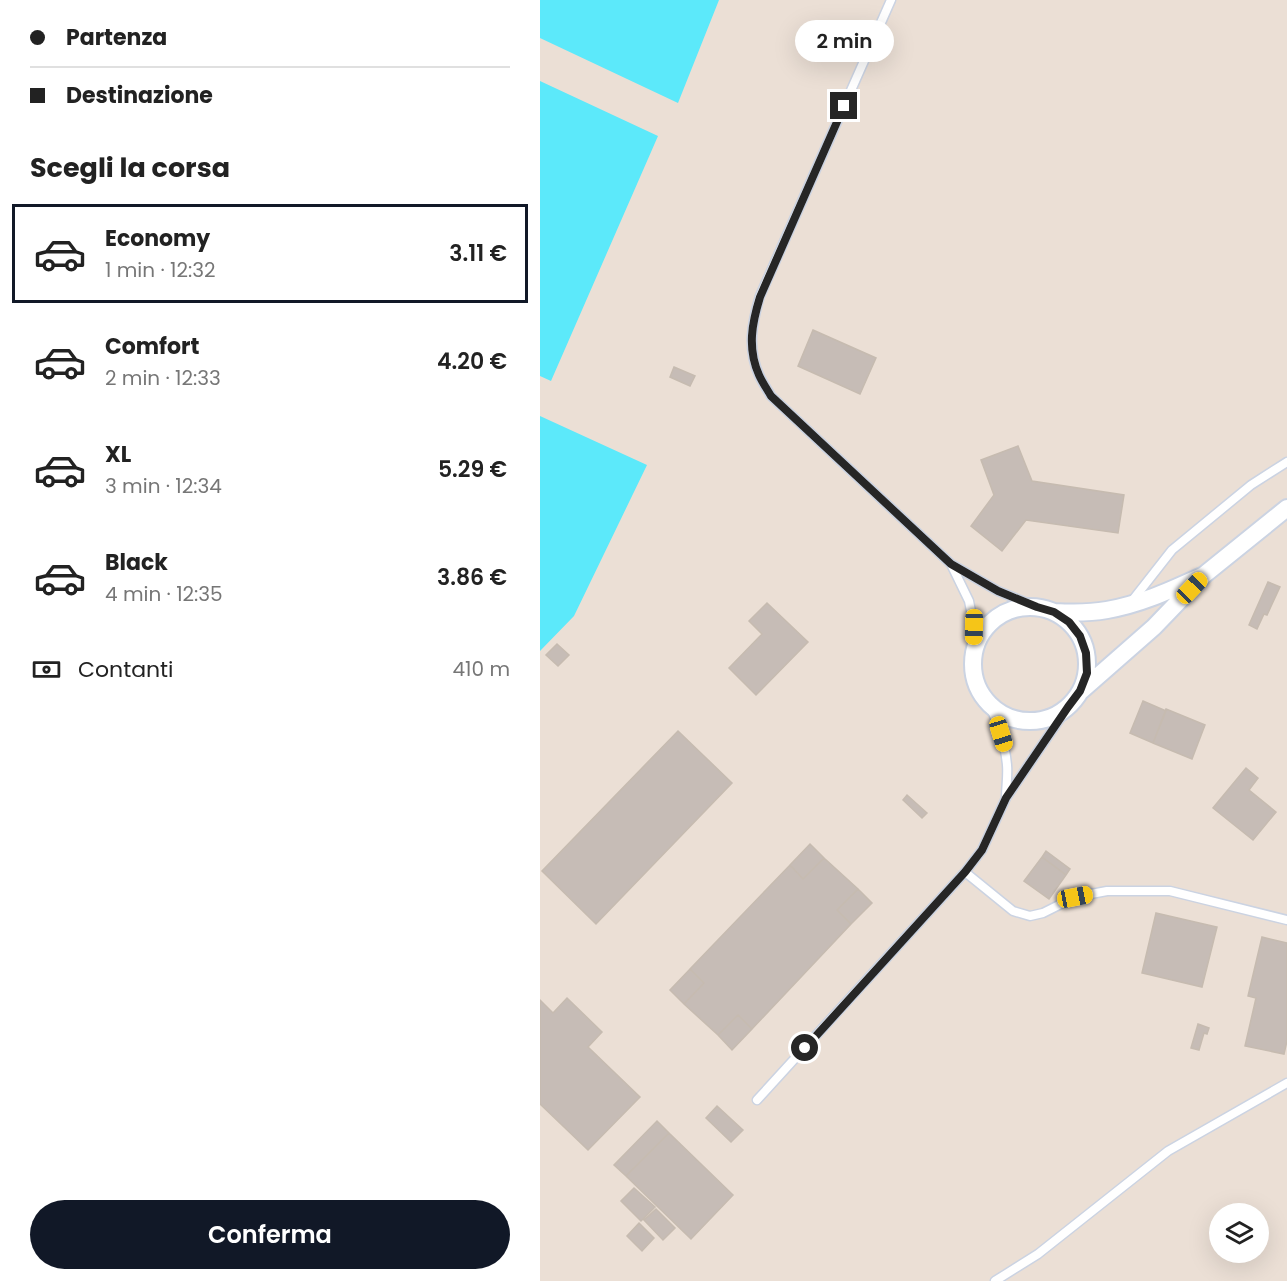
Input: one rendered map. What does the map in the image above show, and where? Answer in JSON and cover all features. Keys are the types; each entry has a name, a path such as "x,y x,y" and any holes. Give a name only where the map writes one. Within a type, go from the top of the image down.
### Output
{"street":[{"path":"1080,691 1087,673 1086,653 1080,636 1069,622 1054,612 1037,607 1019,608 1002,614 988,626 978,640 973,658 974,676 982,694 988,701 1012,718 1032,721 1051,717 1068,707 1080,691 1154,627 1204,575 1283,512"},
{"path":"1054,612 1105,611 1158,596 1204,575"}],"lane":[{"path":"891,0 760,297 753,322 752,351 759,375 771,396 951,564 998,591 1037,607"},
{"path":"1129,605 1172,550 1251,485 1287,462"},
{"path":"951,564 969,601 974,627 973,658"},
{"path":"988,701 1005,746 1006,798"},
{"path":"757,1100 965,872 982,850 1006,798 1068,707"},
{"path":"965,872 1013,911 1030,916 1043,913 1075,897 1107,891 1170,891 1287,920"},
{"path":"995,1281 1038,1254 1168,1151 1287,1083"}],"water":[{"path":"540,0 719,0 678,103 540,38"},
{"path":"540,81 658,136 551,381 540,376"},
{"path":"540,416 647,465 574,616 540,651"}],"building":[{"path":"813,330 876,358 860,394 798,366"},
{"path":"674,367 695,376 690,386 670,377"},
{"path":"1018,446 1032,481 1124,495 1118,533 1026,520 1002,551 971,526 994,495 981,460"},
{"path":"1268,582 1280,587 1267,615 1264,614 1257,629 1249,625"},
{"path":"767,603 808,642 756,695 729,668 762,634 749,621"},
{"path":"557,644 569,655 558,666 546,655"},
{"path":"1143,701 1166,711 1153,743 1130,733"},
{"path":"1166,709 1205,725 1192,759 1153,743"},
{"path":"678,731 732,783 596,924 542,871"},
{"path":"1246,768 1258,778 1249,790 1276,812 1253,840 1213,808"},
{"path":"907,795 927,813 922,818 903,800"},
{"path":"810,844 824,858 803,879 790,865"},
{"path":"1046,851 1070,869 1066,875 1042,857"},
{"path":"1042,857 1066,875 1049,899 1024,881"},
{"path":"824,858 858,889 837,910 851,924 752,1029 738,1015 718,1035 684,1004 704,983 690,969 790,865 803,879"},
{"path":"858,889 872,903 851,924 837,910"},
{"path":"1156,913 1217,927 1202,987 1142,973"},
{"path":"1262,937 1287,943 1287,1041 1284,1054 1245,1046 1256,998 1248,996"},
{"path":"690,969 704,983 684,1004 670,990"},
{"path":"567,998 602,1032 588,1047 640,1097 588,1150 540,1104 540,1000 553,1013"},
{"path":"738,1015 752,1029 732,1050 718,1035"},
{"path":"1198,1024 1209,1028 1207,1034 1204,1033 1199,1050 1191,1048"},
{"path":"717,1106 743,1130 731,1142 706,1118"},
{"path":"657,1121 669,1133 626,1176 614,1165"},
{"path":"669,1133 733,1195 691,1239 626,1176"},
{"path":"634,1188 655,1207 641,1221 621,1201"},
{"path":"656,1209 675,1228 663,1240 644,1220"},
{"path":"639,1223 654,1238 642,1251 627,1236"}],"route":[{"path":"805,1048 965,872 982,850 1006,798 1080,691 1087,673 1086,653 1080,636 1069,622 1054,612 998,591 951,564 771,396 759,375 752,351 753,322 760,297 844,106"}]}
